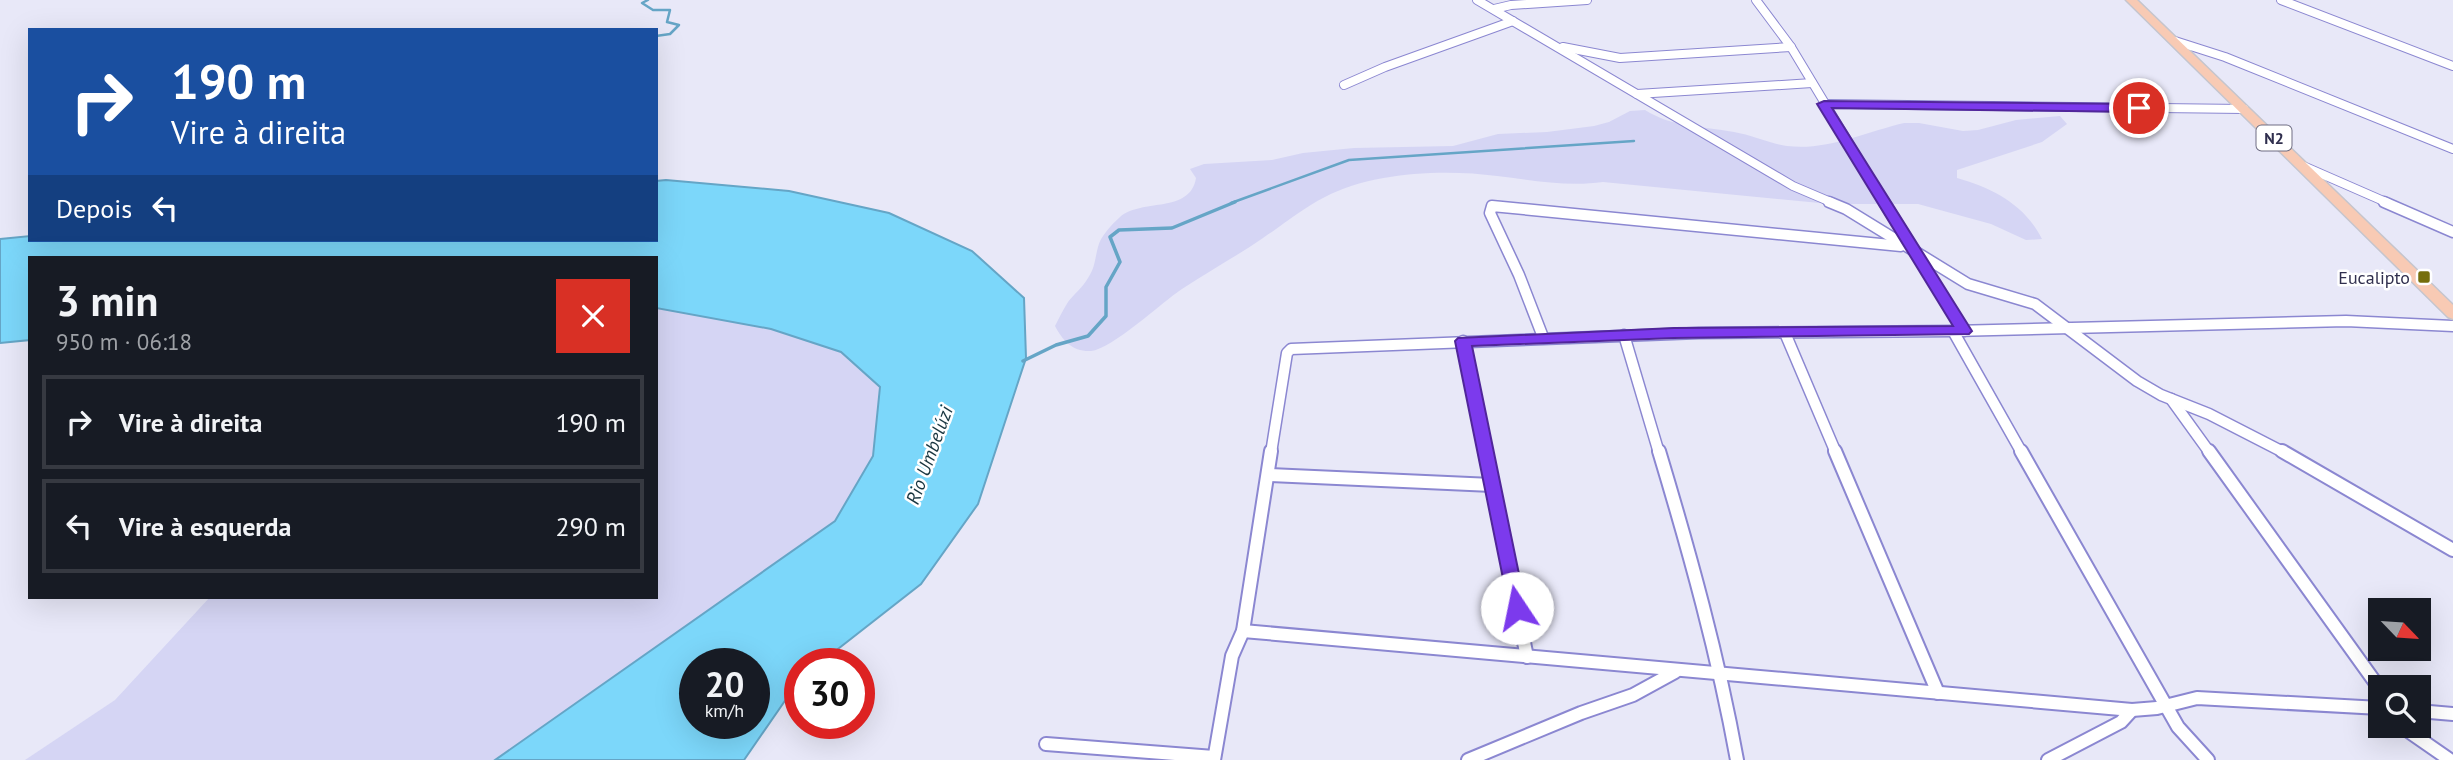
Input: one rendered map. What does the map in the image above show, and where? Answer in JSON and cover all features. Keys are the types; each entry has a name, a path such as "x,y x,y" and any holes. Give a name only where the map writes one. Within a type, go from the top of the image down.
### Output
{"main road":[{"name":"N2","path":"2132,0 2453,314"}],"street":[{"path":"1477,0 1793,186 1846,209 1968,284 2035,304 2118,369 2171,400 2263,440 2453,550"},
{"path":"1494,9 1511,5 1587,0"},
{"path":"1756,0 1791,47 1919,255 2178,727 2208,760"},
{"path":"2281,0 2453,66"},
{"path":"1344,85 1385,67 1513,21"},
{"path":"2175,41 2225,57 2453,149"},
{"path":"1550,43 1605,57 1620,58 1791,47"},
{"path":"1637,94 1812,83"},
{"path":"1824,104 2244,109"},
{"path":"2301,165 2453,232"},
{"path":"1543,337 1519,275 1490,213 1492,206 1903,246"},
{"path":"1046,744 1214,758 1232,656 1243,631 1287,353 1291,349 1624,335 1959,331 2346,321 2453,326"},
{"path":"1785,332 1938,693"},
{"path":"1624,335 1694,568 1722,677 1737,760"},
{"path":"1463,341 1527,657"},
{"path":"2171,400 2370,675"},
{"path":"1268,475 1492,485"},
{"path":"1243,631 1722,677 2132,710 2168,708 2176,702 2197,698 2368,708"},
{"path":"1468,760 1581,713 1633,695 1675,672"},
{"path":"2048,760 2121,722 2132,710"},
{"path":"2431,712 2453,714"},
{"path":"2419,738 2450,760"}],"shaded area":[{"path":"1645,110 1677,123 1734,132 1780,145 1802,147 1846,140 1904,123 1963,131 2016,120 2060,116 2067,124 2042,142 1957,170 1957,178 1983,187 2017,207 2042,239 2026,240 1991,224 1918,204 1830,204 1603,182 1563,183 1455,173 1409,174 1364,182 1317,201 1182,289 1100,348 1091,351 1079,350 1065,341 1055,326 1068,302 1090,274 1099,243 1110,227 1129,211 1185,197 1196,178 1190,169 1204,164 1272,160 1303,153 1354,148 1453,146 1498,134 1594,126 1630,111"},
{"path":"658,308 771,329 841,352 880,387 873,456 835,521 495,760 25,760 115,700 208,599 658,599"}],"water":[{"name":"Rio Umbelúzi","path":"666,180 789,191 889,213 972,251 1024,298 1026,358 978,504 921,584 839,648 784,648 784,702 770,722 770,648 679,648 679,739 759,739 744,760 495,760 835,521 873,456 880,387 841,352 771,329 658,308 658,256 28,256 28,340 0,343 0,239 28,236 28,242 658,242 658,181"}],"waterway":[{"path":"648,0 642,3 653,10 670,10 667,22 679,25 670,34 658,36"},
{"path":"1231,203 1349,160 1634,141"},
{"path":"1023,361 1056,345 1088,336 1106,316 1106,287 1120,262 1110,237 1119,230 1172,228 1235,202"}],"place":[{"name":"Eucalipto","path":"2424,277"}],"route":[{"path":"1517,608 1463,341 1674,333 1964,331 1824,104 2139,108"}]}
